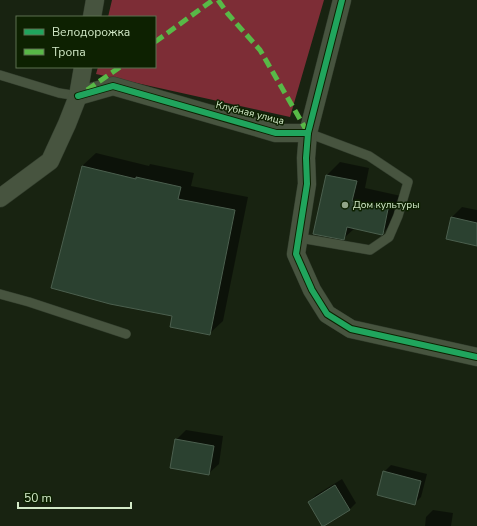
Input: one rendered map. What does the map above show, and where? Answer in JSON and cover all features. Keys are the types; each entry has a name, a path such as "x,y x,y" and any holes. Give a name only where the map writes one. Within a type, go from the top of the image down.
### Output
{"street":[{"path":"92,16 96,0"},
{"path":"342,0 308,133 306,158 307,184 300,238 296,254 312,290 327,314 351,329 477,357"},
{"path":"0,198 50,161 78,96 83,68"},
{"name":"Клубная улица","path":"78,96 113,86 276,133 308,133"}],"lane":[{"path":"0,75 58,93 78,96"},
{"path":"300,238 370,250 389,238 398,216 408,182 370,156 308,133"},
{"path":"0,294 126,334"}],"shaded area":[{"path":"112,0 324,0 290,117 96,74 98,68 156,68 156,16 108,16"}],"building":[{"path":"82,166 136,179 136,177 181,187 178,199 235,210 210,335 170,327 172,316 110,304 51,288"},
{"name":"Дом культуры","path":"326,175 357,181 352,201 388,209 382,235 347,227 344,240 313,234"},
{"path":"451,217 477,223 477,246 446,239"},
{"path":"175,439 214,446 209,475 170,468"},
{"path":"383,471 421,481 415,505 377,495"},
{"path":"335,485 350,510 322,526 308,502"}],"marked path":[{"path":"156,41 213,0"},
{"path":"218,0 228,14 260,50 308,133"},
{"path":"87,90 119,68"}],"cycle path":[{"path":"342,0 308,133 306,158 307,184 296,254 312,290 327,314 351,329 477,357"},
{"path":"78,96 113,86 276,133 308,133"}],"place":[{"name":"Дом культуры","path":"345,205"}]}
